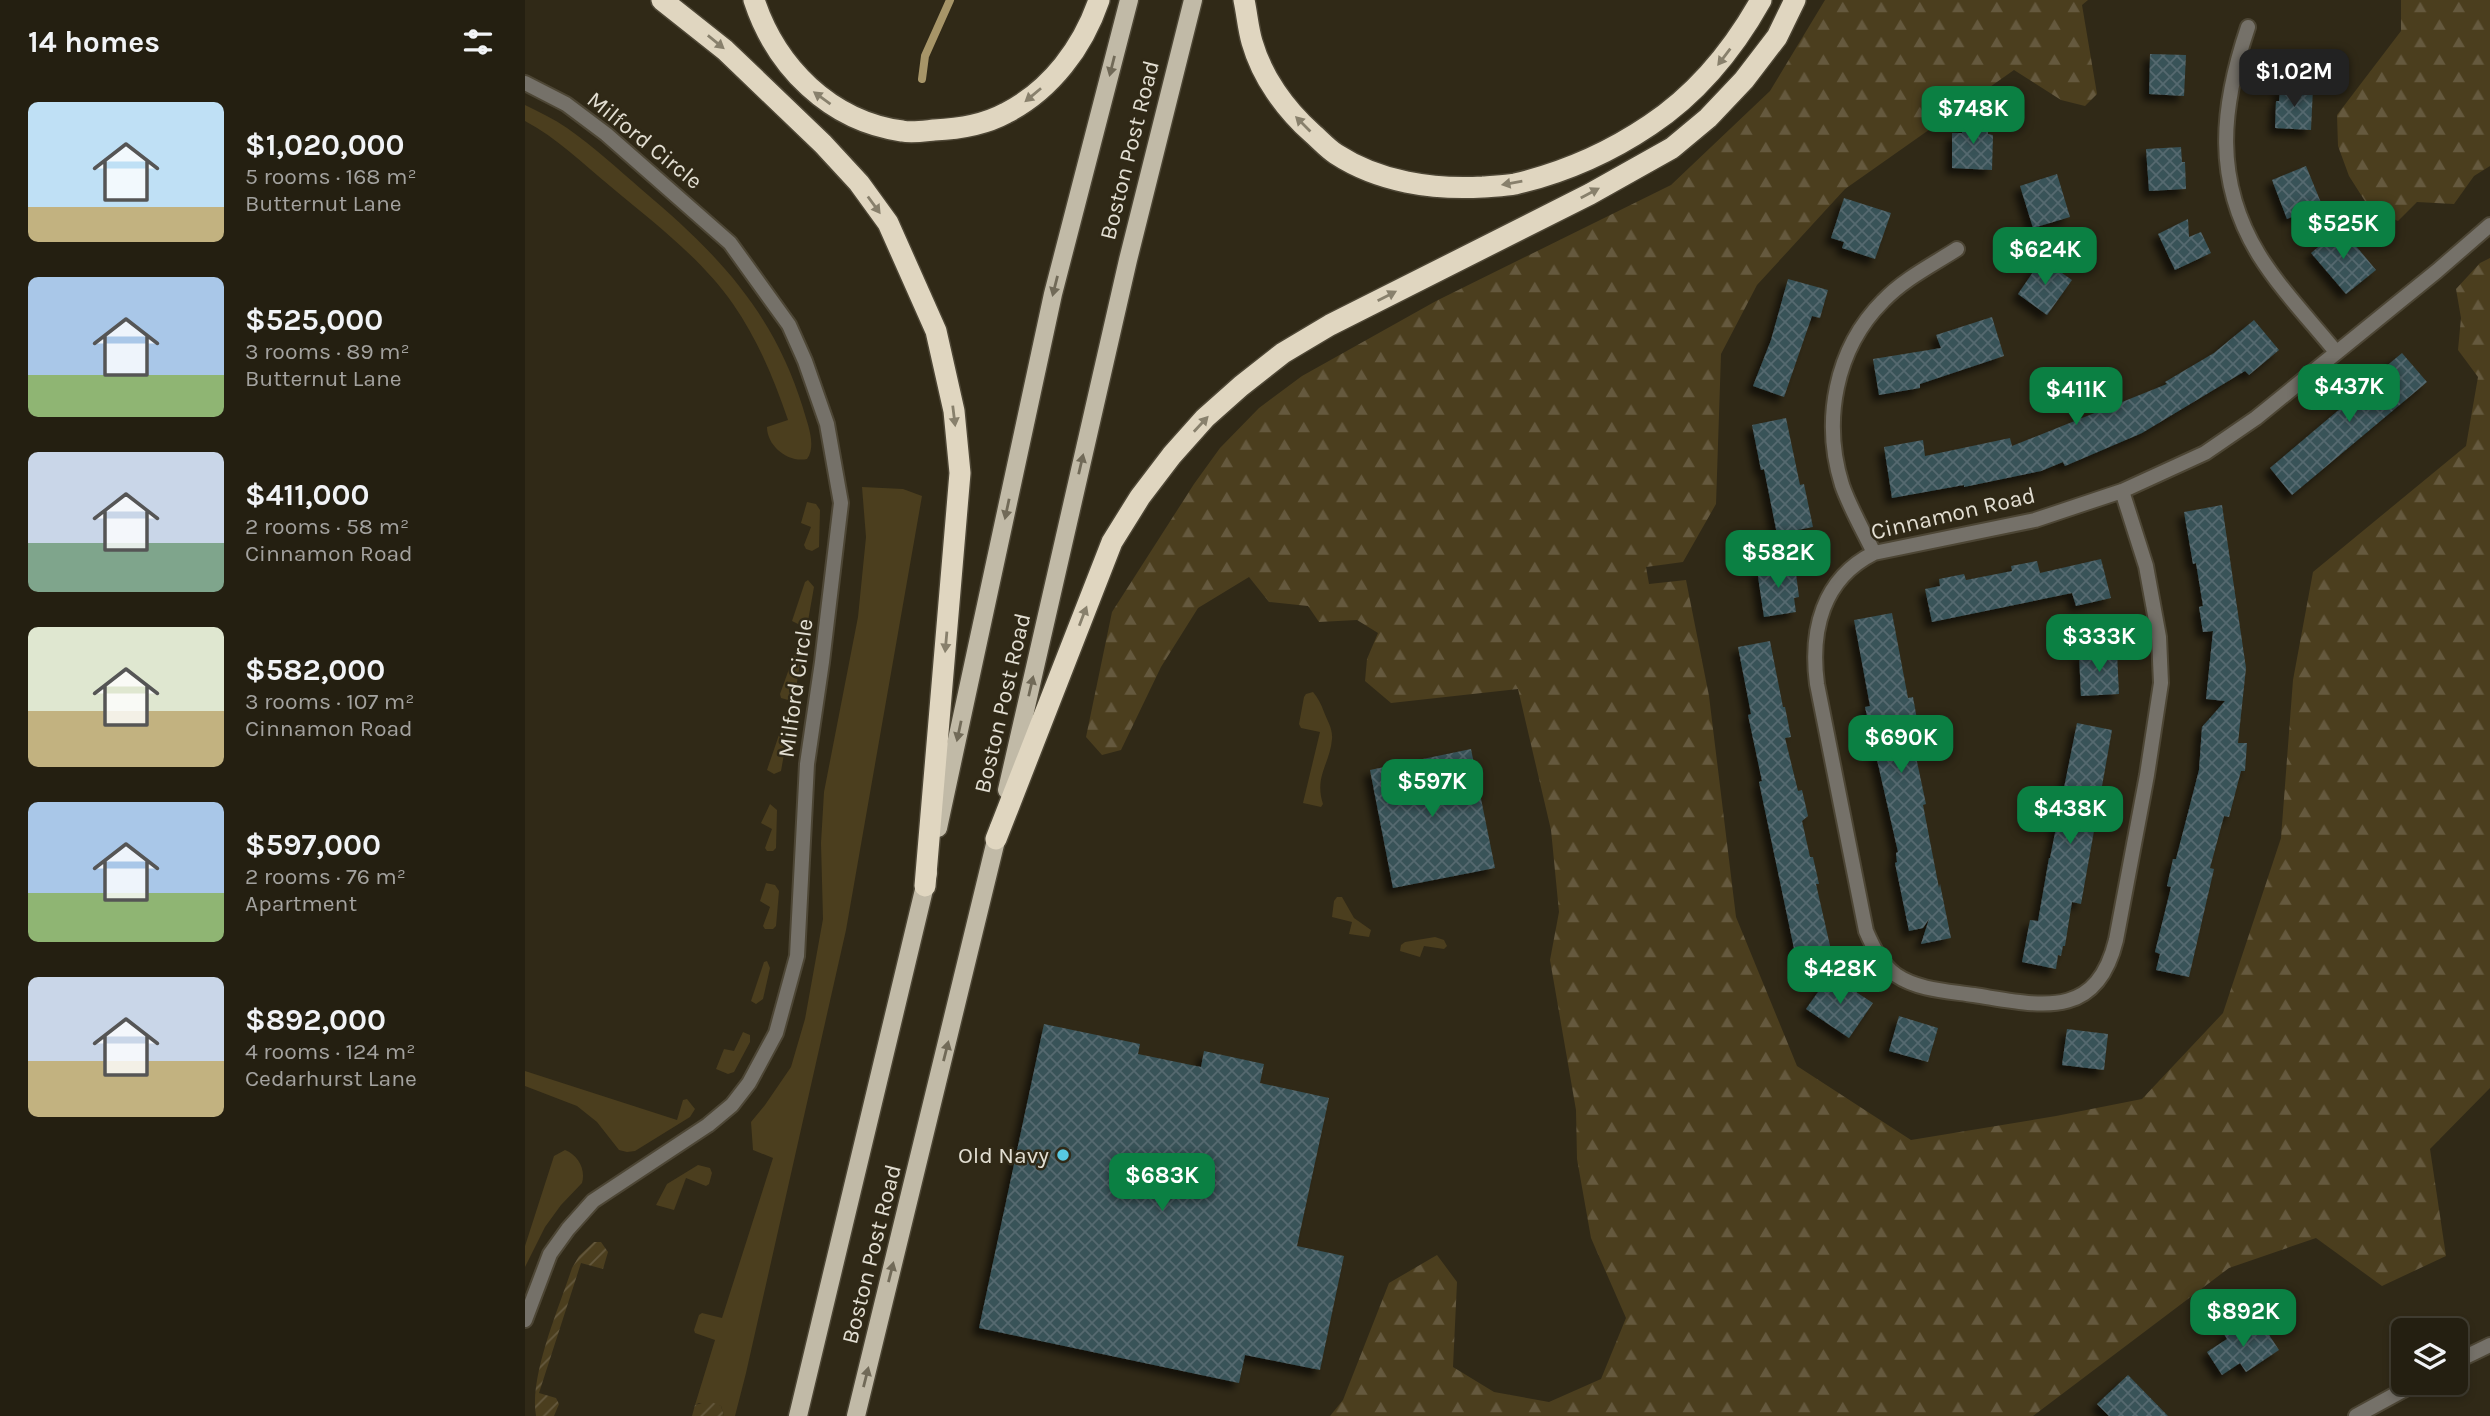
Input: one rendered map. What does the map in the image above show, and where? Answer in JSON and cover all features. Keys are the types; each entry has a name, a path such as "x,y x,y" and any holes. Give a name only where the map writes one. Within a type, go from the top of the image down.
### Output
{"highway":[{"path":"662,0 725,50 823,144 859,183 888,223 936,331 954,411 960,473 925,886"},
{"path":"754,0 761,24 792,71 809,88 849,116 903,132 956,129 1005,114 1024,102 1059,71 1072,55 1092,22 1099,0"},
{"path":"1244,0 1252,41 1265,74 1286,106 1316,137 1335,153 1364,170 1395,180 1453,189 1513,184 1587,160 1650,125 1712,73 1761,0"},
{"path":"996,839 1112,542 1156,476 1205,418 1283,353 1330,325 1590,194 1672,148 1708,118 1744,80 1777,37 1795,0"}],"main road":[{"name":"Boston Post Road","path":"798,1416 925,886 1053,294 1129,0"},
{"name":"Boston Post Road","path":"856,1416 996,839 1128,260 1193,0"}],"street":[{"path":"2248,27 2235,64 2228,110 2225,154 2231,190 2258,253 2336,352"},
{"name":"Milford Circle","path":"525,83 566,104 606,134 730,243 789,325 805,361 827,424 841,503 807,764 797,956 776,1033 749,1083 732,1105 708,1125 593,1201 568,1228 550,1254 525,1320"},
{"name":"Cinnamon Road","path":"2122,491 2133,518 2146,566 2159,637 2161,683 2158,713 2116,940 2108,967 2090,990 2061,1003 2025,1003 1939,990 1912,983 1893,973 1885,964 1866,931 1832,747 1817,684 1815,646 1820,617 1836,585 1855,563 1874,553 2035,520 2122,491 2205,453 2256,418 2490,225"},
{"path":"1874,553 1843,487 1832,436 1840,369 1864,323 1883,300 1906,280 1957,249"},
{"path":"2468,1356 2490,1345"},
{"path":"2356,1416 2394,1395"}],"green space":[{"path":"1825,0 2088,0 2082,5 2097,94 2085,106 2061,100 2014,70 1845,189 1757,285 1721,354 1716,504 1683,562 1646,567 1649,584 1686,580 1709,696 1736,917 1797,1066 1911,1140 2142,1099 2223,1013 2281,838 2293,680 2313,572 2466,446 2478,377 2458,350 2461,318 2456,289 2480,263 2490,258 2490,1088 2430,1149 2446,1256 2382,1286 2316,1238 2229,1268 2033,1416 1330,1416 1343,1400 1389,1283 1437,1255 1457,1282 1453,1367 1494,1392 1549,1402 1601,1379 1626,1318 1591,1238 1577,1159 1576,1110 1550,960 1559,912 1551,830 1518,689 1391,703 1365,681 1367,659 1378,633 1357,620 1319,622 1308,606 1269,602 1249,577 1198,608 1161,667 1121,750 1102,755 1086,737 1112,612 1194,484 1220,448 1259,408 1302,376 1436,301 1671,185 1770,91"},
{"path":"2401,0 2490,0 2490,166 2474,176 2454,204 2417,202 2398,221 2370,209 2349,176 2338,146 2337,115 2401,31"},
{"path":"525,105 562,125 605,157 694,237 739,286 759,313 791,373 810,434 811,447 807,459 786,456 771,441 767,427 788,420 758,346 720,287 659,227 559,143 525,121"},
{"path":"862,487 903,489 922,496 846,930 746,1373 735,1416 724,1416 721,1406 699,1403 695,1405 715,1340 695,1333 694,1330 702,1313 722,1318 773,1158 753,1150 751,1122 791,1067 805,1019 823,919 821,843 824,792 858,617 866,537"},
{"path":"807,502 816,504 820,510 819,547 812,551 804,545 811,527 801,523"},
{"path":"808,580 814,587 808,621 802,626 792,621"},
{"path":"794,655 800,663 795,695 788,700 781,698 780,694"},
{"path":"1313,692 1322,706 1332,735 1331,748 1321,778 1321,807 1303,803 1320,732 1301,728 1299,724 1304,697"},
{"path":"781,729 787,733 787,737 781,771 774,774 767,770"},
{"path":"770,804 777,810 776,848 767,851 765,848 772,829 761,823"},
{"path":"766,883 775,885 779,891 776,926 773,929 765,929 763,926 770,907 760,901"},
{"path":"1337,897 1342,897 1354,918 1371,930 1369,937 1349,934 1352,922 1332,917"},
{"path":"1435,937 1444,940 1447,946 1444,949 1424,946 1420,957 1400,951 1405,942"},
{"path":"767,961 770,968 763,999 756,1004 751,1001 764,962"},
{"path":"743,1032 750,1035 750,1042 734,1072 728,1074 716,1069 724,1049 734,1051"},
{"path":"525,1071 677,1120 683,1100 687,1099 695,1109 690,1117 635,1151 627,1152 619,1150 597,1122 577,1106 525,1086"},
{"path":"565,1150 574,1155 580,1163 582,1183 545,1227 525,1267 525,1246 554,1156"},
{"path":"698,1165 710,1168 712,1173 709,1184 706,1186 686,1178 674,1210 656,1205 667,1184"},
{"path":"594,1242 601,1242 608,1252 603,1269 581,1263 539,1393 556,1398 559,1404 554,1416 536,1416 537,1382 553,1322 572,1268 579,1256"},
{"path":"709,1401 721,1406 724,1416 692,1416 695,1405"}],"building":[{"path":"2150,54 2186,55 2184,96 2149,94"},
{"path":"2280,87 2313,88 2311,130 2275,128 2276,101 2279,101"},
{"path":"1963,119 1988,120 1988,134 1993,135 1992,170 1952,168 1952,133 1962,133"},
{"path":"2181,147 2182,162 2185,162 2186,189 2149,191 2146,149"},
{"path":"2306,166 2322,205 2287,219 2272,180"},
{"path":"2057,174 2070,217 2033,228 2020,186"},
{"path":"1844,198 1891,213 1875,259 1842,248 1844,242 1831,238"},
{"path":"2188,219 2189,237 2201,232 2211,253 2175,270 2158,234"},
{"path":"2341,228 2376,270 2346,294 2311,253"},
{"path":"2042,259 2072,280 2047,315 2018,294"},
{"path":"1788,279 1828,290 1820,318 1812,316 1784,397 1753,386 1771,340"},
{"path":"1992,317 2004,356 1920,384 1920,388 1879,395 1873,359 1941,348 1936,335"},
{"path":"2254,320 2279,350 2249,375 2245,371 2142,433 2065,466 2063,462 2041,471 1892,498 1884,447 1923,440 1925,456 2010,438 2012,446 2167,384 2165,382 2214,353"},
{"path":"2402,353 2427,382 2292,495 2270,468"},
{"path":"1786,418 1800,485 1804,484 1813,527 1777,534 1752,425"},
{"path":"2222,505 2246,668 2238,743 2247,743 2245,771 2241,771 2229,817 2224,816 2210,868 2214,869 2189,977 2156,970 2160,954 2155,952 2171,887 2167,886 2173,859 2176,859 2199,770 2202,727 2225,701 2206,699 2213,631 2203,632 2199,607 2203,606 2184,512"},
{"path":"2101,559 2111,598 2076,606 2072,593 1932,622 1925,589 1940,586 1939,579 1964,574 1966,580 2012,571 2011,566 2037,561 2040,573"},
{"path":"1795,565 1799,597 1794,598 1796,612 1764,617 1757,570"},
{"path":"1892,613 1908,698 1913,697 1920,736 1912,738 1939,888 1940,884 1951,938 1921,944 1929,919 1923,928 1909,931 1895,863 1898,852 1865,707 1870,706 1854,620"},
{"path":"1770,641 1791,737 1785,738 1798,791 1802,790 1808,816 1802,821 1810,857 1813,857 1819,884 1816,884 1831,950 1796,958 1759,782 1762,781 1748,715 1751,714 1738,647"},
{"path":"2117,652 2119,694 2081,696 2079,654"},
{"path":"2077,723 2112,730 2081,904 2072,902 2065,946 2061,956 2058,955 2056,969 2022,962 2030,920 2038,921"},
{"path":"1471,749 1495,868 1393,888 1370,770"},
{"path":"1830,975 1873,1003 1849,1038 1806,1009"},
{"path":"1899,1016 1938,1028 1928,1062 1889,1051"},
{"path":"1044,1024 1140,1044 1138,1054 1201,1067 1204,1051 1264,1064 1260,1083 1329,1098 1297,1246 1344,1256 1320,1370 1245,1355 1239,1383 979,1328"},
{"path":"2067,1029 2108,1034 2104,1070 2062,1065"},
{"path":"2242,1323 2249,1333 2262,1324 2279,1350 2246,1372 2240,1363 2222,1375 2207,1352 2227,1339 2224,1334"},
{"path":"2128,1375 2168,1416 2109,1416 2097,1404"}],"waterway":[{"path":"922,79 925,56 950,0"}],"place":[{"name":"Old Navy","path":"1063,1155"}]}
